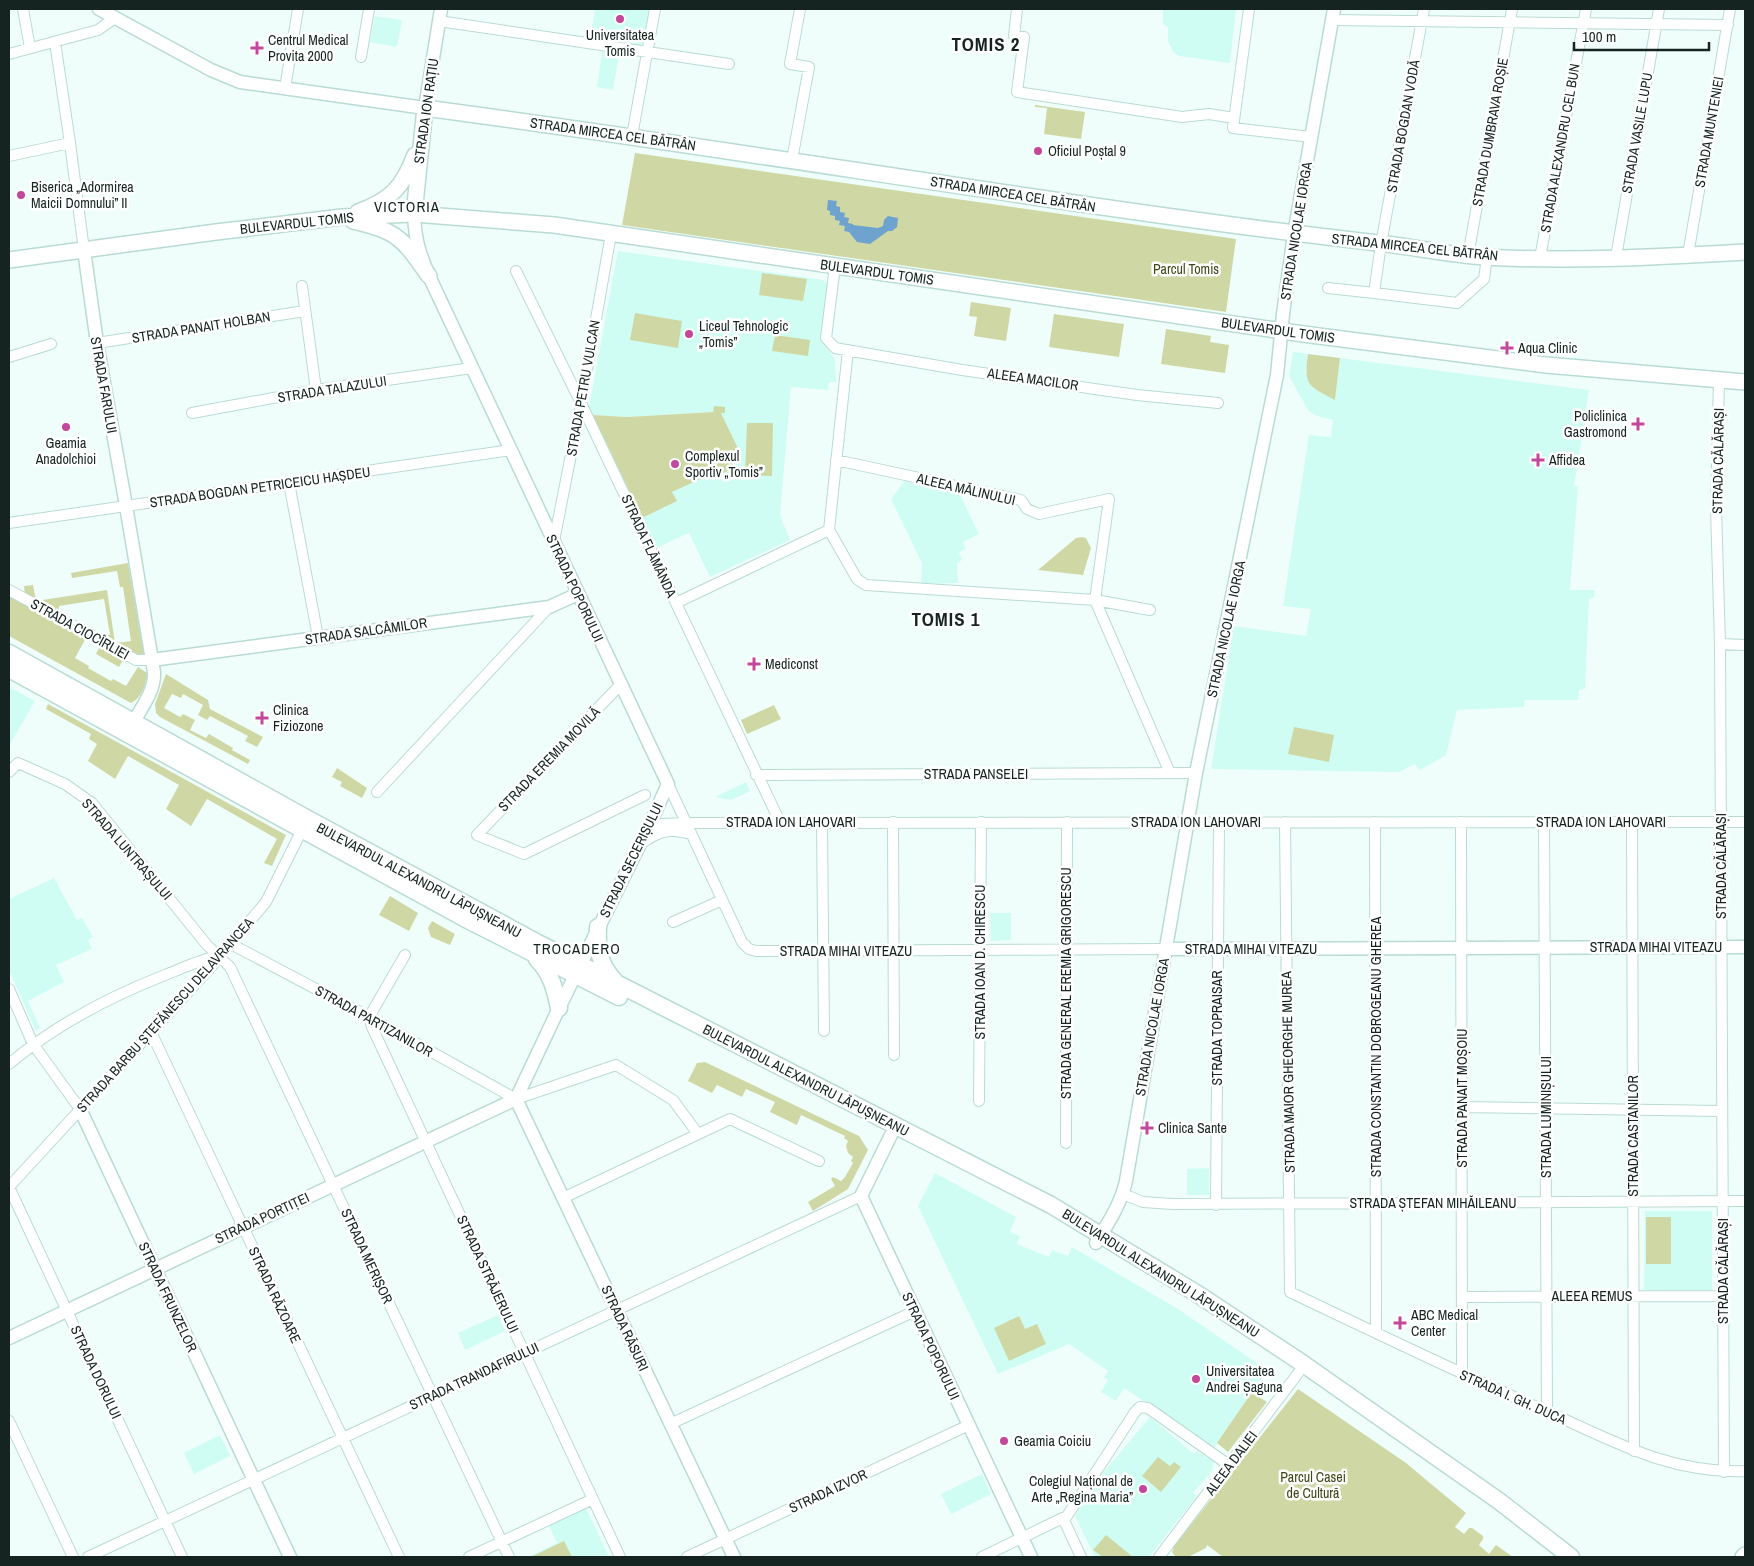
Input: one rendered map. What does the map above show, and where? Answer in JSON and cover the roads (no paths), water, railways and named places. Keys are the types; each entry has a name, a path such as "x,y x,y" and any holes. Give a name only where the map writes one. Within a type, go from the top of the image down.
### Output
{"main road":[{"name":"STRADA MIRCEA CEL BĂTRÂN","path":"425,108 632,136 1126,211 1468,256 1540,258 1616,257 1745,252"},
{"name":"STRADA ION RAȚIU","path":"414,214 425,108"},
{"path":"342,218 375,206 395,192 410,168 421,139"},
{"name":"BULEVARDUL TOMIS","path":"9,260 342,218 414,214 545,224 1281,331 1546,365 1745,382"},
{"path":"342,218 379,228 397,237 410,250 429,276"},
{"name":"BULEVARDUL ALEXANDRU LĂPUȘNEANU","path":"9,653 440,892 578,971 722,1048 1098,1239 1223,1310 1499,1501 1571,1557"},
{"name":"BULEVARDUL ALEXANDRU LĂPUȘNEANU","path":"9,669 532,954 619,985 1052,1205 1098,1239 1367,1417 1491,1508 1553,1557"},
{"path":"598,927 597,943 600,960 619,985"},
{"path":"532,954 547,970 552,980 559,1008"}],"street":[{"path":"24,9 30,48"},
{"name":"STRADA MIRCEA CEL BĂTRÂN","path":"100,9 218,74 240,82 425,108"},
{"path":"285,88 298,9"},
{"path":"361,58 369,9"},
{"path":"632,136 655,9"},
{"path":"792,160 809,68 790,64 800,9"},
{"path":"1018,9 1014,36 1024,37 1017,92 1182,117 1209,114 1233,123 1311,138"},
{"path":"1233,123 1249,9"},
{"name":"STRADA BOGDAN VODĂ","path":"1374,293 1381,244 1424,9"},
{"name":"STRADA DUMBRAVA ROȘIE","path":"1468,256 1512,9"},
{"name":"STRADA ALEXANDRU CEL BUN","path":"1540,258 1586,9"},
{"name":"STRADA VASILE LUPU","path":"1616,257 1659,9"},
{"name":"STRADA MUNTENIEI","path":"1688,255 1730,9"},
{"path":"1333,14 1422,21 1728,25"},
{"name":"STRADA NICOLAE IORGA","path":"1098,1239 1123,1194 1196,773 1278,368 1294,234 1333,14"},
{"path":"440,15 647,52 729,64"},
{"name":"STRADA ION RAȚIU","path":"425,108 440,15"},
{"path":"9,54 98,30 115,18"},
{"name":"STRADA FARULUI","path":"54,42 70,143 97,343 152,660 153,684 134,722"},
{"path":"9,156 70,143"},
{"name":"STRADA POPORULUI","path":"414,214 414,234 417,248 429,276 742,942 749,949 756,951"},
{"name":"STRADA PETRU VULCAN","path":"554,541 582,404 611,234"},
{"path":"1328,288 1457,303 1484,279 1487,257"},
{"path":"835,266 826,338 835,348 848,350 829,530 857,580 866,585 1094,600 1150,610"},
{"name":"STRADA FLĂMÂNDA","path":"516,271 582,404 756,775 780,822"},
{"path":"302,286 316,390"},
{"name":"STRADA PANAIT HOLBAN","path":"97,343 305,311"},
{"path":"9,357 51,344"},
{"name":"ALEEA MACILOR","path":"848,350 962,370 1218,403"},
{"name":"STRADA TALAZULUI","path":"192,413 316,390 472,368"},
{"name":"STRADA CĂLĂRAȘI","path":"1719,380 1716,508 1720,644 1724,1472"},
{"name":"STRADA BOGDAN PETRICEICU HAȘDEU","path":"9,523 510,450"},
{"name":"ALEEA MĂLINULUI","path":"836,460 1021,500 1027,509 1039,514 1109,499 1094,600"},
{"path":"289,483 318,637"},
{"path":"676,603 829,530"},
{"name":"STRADA CIOCÎRLIEI","path":"9,590 136,660 152,660"},
{"name":"STRADA SALCÂMILOR","path":"152,660 548,607 578,594"},
{"path":"1094,600 1170,773"},
{"path":"377,792 548,607"},
{"path":"1720,644 1745,645"},
{"name":"STRADA EREMIA MOVILĂ","path":"621,684 478,834 524,854 645,795"},
{"name":"STRADA LUNTRAȘULUI","path":"9,772 18,763 65,784 92,804 207,945 220,956"},
{"name":"STRADA PANSELEI","path":"756,775 1196,773"},
{"name":"STRADA SECERIȘULUI","path":"516,1099 598,927 648,830 668,784"},
{"name":"STRADA ION LAHOVARI","path":"648,830 662,824 686,822 1745,822"},
{"path":"822,822 824,1032"},
{"path":"893,822 894,1055"},
{"name":"STRADA IOAN D. CHIRESCU","path":"979,1101 981,822"},
{"name":"STRADA GENERAL EREMIA GRIGORESCU","path":"1066,1144 1067,822"},
{"name":"STRADA TOPRAISAR","path":"1216,1205 1219,822"},
{"name":"STRADA MAIOR GHEORGHE MUREA","path":"1285,822 1290,1292"},
{"name":"STRADA CONSTANTIN DOBROGEANU GHEREA","path":"1375,822 1376,1333"},
{"name":"STRADA PANAIT MOȘOIU","path":"1461,822 1462,1374"},
{"name":"STRADA LUMINIȘULUI","path":"1544,822 1547,1412"},
{"name":"STRADA CASTANILOR","path":"1632,822 1634,1451"},
{"name":"STRADA BARBU ȘTEFĂNESCU DELAVRANCEA","path":"9,1187 231,944 266,902 302,830"},
{"path":"640,845 651,837 670,830 691,834"},
{"path":"673,922 722,900"},
{"name":"STRADA PARTIZANILOR","path":"231,944 516,1099"},
{"name":"STRADA MIHAI VITEAZU","path":"756,951 1745,947"},
{"path":"369,1018 404,955"},
{"path":"9,1064 33,1044 84,1013 132,988 207,958 220,956"},
{"name":"STRADA MERIȘOR","path":"220,956 230,967 509,1557"},
{"name":"STRADA FRUNZELOR","path":"9,988 33,1044 80,1109 290,1557"},
{"name":"STRADA STRĂJERULUI","path":"369,1018 620,1557"},
{"name":"STRADA RĂZOARE","path":"151,1032 399,1557"},
{"path":"516,1099 616,1065 673,1100 698,1134"},
{"name":"STRADA PORTIȚEI","path":"9,1338 516,1099"},
{"name":"STRADA RĂSURI","path":"516,1099 734,1557"},
{"path":"1462,1107 1722,1111"},
{"path":"563,1198 730,1119 818,1160"},
{"path":"861,1196 891,1135"},
{"name":"STRADA DORULUI","path":"9,1187 182,1557"},
{"name":"STRADA ȘTEFAN MIHĂILEANU","path":"1123,1194 1148,1202 1216,1205 1745,1201"},
{"name":"STRADA POPORULUI","path":"861,1196 1030,1557"},
{"name":"STRADA TRANDAFIRULUI","path":"88,1557 861,1196"},
{"name":"STRADA I. GH. DUCA","path":"1290,1292 1434,1362 1634,1451 1698,1470 1745,1471"},
{"name":"ALEEA REMUS","path":"1462,1297 1723,1296"},
{"path":"670,1424 915,1311"},
{"name":"ALEEA DALIEI","path":"1163,1556 1299,1372"},
{"path":"982,1557 1063,1518 1071,1512 1140,1407 1148,1408 1230,1464"},
{"path":"9,1422 73,1557"},
{"name":"STRADA IZVOR","path":"687,1557 969,1425"},
{"path":"469,1557 593,1499"},
{"path":"1063,1518 1081,1557"}],"water":[{"path":"828,200 837,201 836,206 840,207 840,212 845,213 844,217 849,218 848,223 853,225 878,228 883,226 884,220 888,216 898,218 897,227 870,244 857,242 849,232 844,231 845,226 839,225 840,221 835,220 835,216 830,215 830,211 827,210"}],"place":[{"name":"Universitatea Tomis","path":"620,19"},
{"name":"Centrul Medical Provita 2000","path":"257,48"},
{"name":"Oficiul Poștal 9","path":"1038,151"},
{"name":"Biserica „Adormirea Maicii Domnului” II","path":"21,195"},
{"name":"Liceul Tehnologic „Tomis”","path":"689,334"},
{"name":"Aqua Clinic","path":"1507,348"},
{"name":"Policlinica Gastromond","path":"1638,424"},
{"name":"Geamia Anadolchioi","path":"66,427"},
{"name":"Affidea","path":"1538,460"},
{"name":"Complexul Sportiv „Tomis”","path":"675,464"},
{"name":"Mediconst","path":"754,664"},
{"name":"Clinica Fiziozone","path":"262,718"},
{"name":"Clinica Sante","path":"1147,1128"},
{"name":"ABC Medical Center","path":"1400,1323"},
{"name":"Universitatea Andrei Șaguna","path":"1196,1379"},
{"name":"Geamia Coiciu","path":"1004,1441"},
{"name":"Colegiul Național de Arte „Regina Maria”","path":"1143,1489"}],"district":[{"name":"TOMIS 2","path":"986,44"},
{"name":"VICTORIA","path":"407,207"},
{"name":"TOMIS 1","path":"946,619"},
{"name":"TROCADERO","path":"577,949"}],"park label":[{"name":"Parcul Tomis","path":"1186,269"},
{"name":"Parcul Casei de Cultură","path":"1313,1485"}]}
